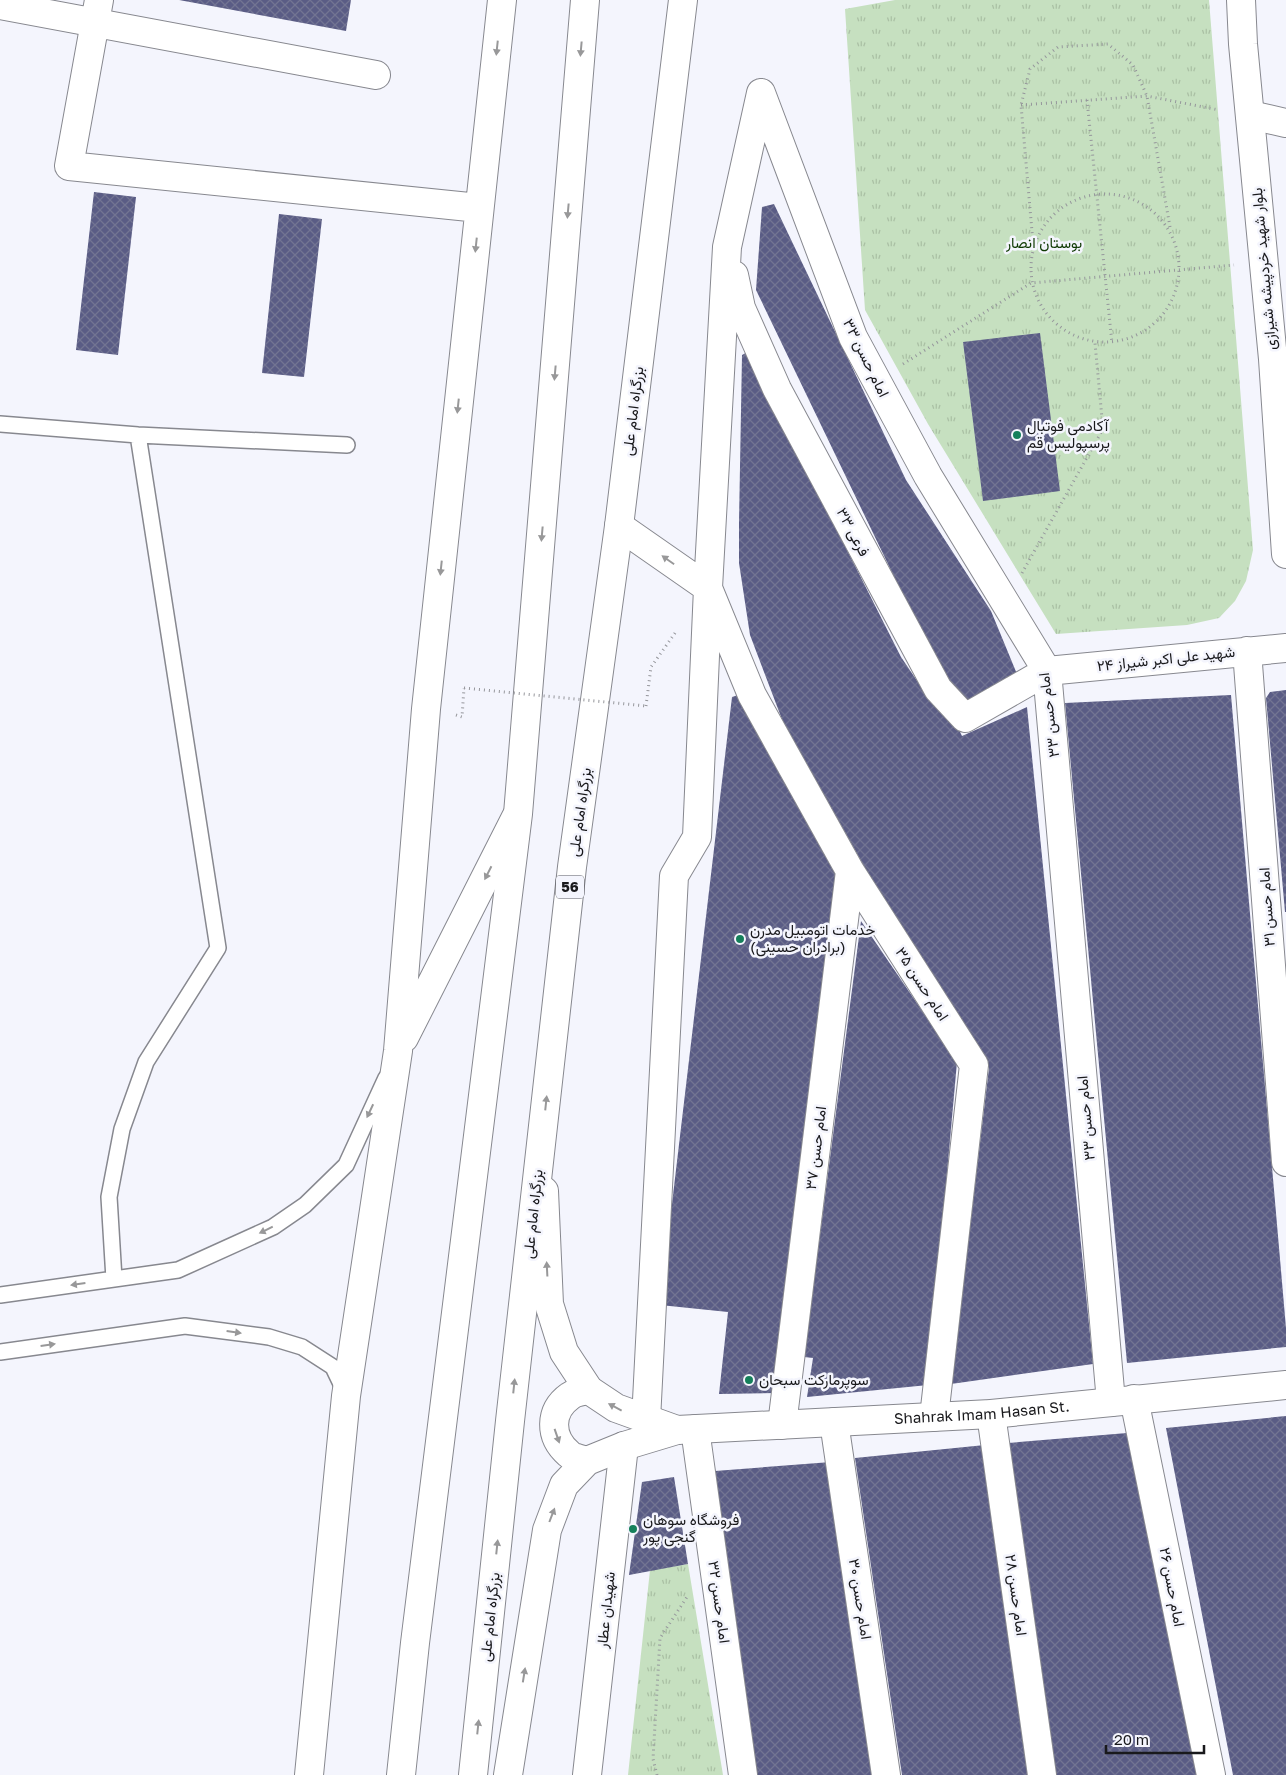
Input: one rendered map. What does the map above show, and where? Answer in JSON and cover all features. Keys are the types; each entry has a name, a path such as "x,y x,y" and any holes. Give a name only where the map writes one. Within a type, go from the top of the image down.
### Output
{"main road":[{"path":"310,1775 346,1396 398,1051 426,709 502,0"},
{"path":"401,1775 415,1643 518,814 586,0"},
{"name":"بزرگراه امام علی","path":"473,1775 510,1421 572,867 619,526 683,0"},
{"name":"بلوار شهید خردپیشه شیرازی","path":"1241,0 1243,44 1264,262 1279,352 1286,554"},
{"name":"بلوار شهید خردپیشه شیرازی","path":"1243,44 1254,0"},
{"path":"0,5 97,11 376,75"},
{"path":"97,11 69,166 479,208"},
{"name":"امام حسن ۳۳","path":"727,247 761,94 853,337 928,476 1047,671 1123,1400"},
{"path":"1250,115 1286,123"},
{"path":"646,1420 674,876 697,837 708,588 727,247"},
{"name":"فرعی ۳۳","path":"727,247 741,308 777,389 938,689 965,718 1047,671"},
{"path":"619,526 708,588"},
{"name":"امام حسن ۳۵","path":"708,588 752,695 850,872 974,1065 934,1417"},
{"name":"شهید علی اکبر شیراز ۲۴","path":"1047,671 1286,648"},
{"name":"امام حسن ۳۱","path":"1248,651 1286,1162"},
{"path":"398,1051 518,814"},
{"name":"امام حسن ۳۷","path":"782,1425 850,872"},
{"path":"542,1144 549,1304 564,1352 589,1390 616,1408 646,1420 686,1430"},
{"name":"Shahrak Imam Hasan St.","path":"686,1430 990,1414 1286,1385"},
{"path":"587,1461 570,1455 558,1442 554,1424 558,1407 571,1394 589,1390"},
{"name":"امام حسن ۲۶","path":"1123,1400 1211,1775"},
{"name":"امام حسن ۲۸","path":"990,1414 1042,1775"},
{"name":"امام حسن ۳۰","path":"834,1422 886,1775"},
{"path":"508,1775 547,1530 564,1485 587,1461 624,1446 686,1430"},
{"name":"امام حسن ۳۲","path":"686,1430 713,1557 743,1775"},
{"name":"شهیدان عطار","path":"587,1775 624,1446"}],"lane":[{"path":"0,424 138,435 347,445"},
{"path":"114,1279 109,1197 122,1129 146,1062 218,948 138,435"},
{"path":"0,1295 178,1270 273,1227 306,1205 346,1164 398,1051"},
{"path":"0,1352 185,1326 269,1337 302,1347 333,1367 346,1396"}],"path":[{"path":"1108,44 1133,65 1147,96 1170,228 1180,270 1171,305 1146,331 1112,343 1095,343 1066,332 1043,311 1031,283 1033,243 1021,105 1030,69 1058,47 1108,44"},
{"path":"1021,105 1147,96 1250,115"},
{"path":"1088,100 1112,343"},
{"path":"1033,243 1057,208 1096,191 1138,199 1170,228"},
{"path":"877,381 1031,283 1264,262"},
{"path":"1005,602 1103,429 1095,343"},
{"path":"462,717 464,688 646,706 651,666"},
{"path":"656,1775 653,1759 660,1638 713,1557"}],"green space":[{"name":"بوستان انصار","path":"895,0 1209,0 1253,550 1246,581 1235,601 1219,618 1187,625 1056,634 928,424 865,310 845,9"},
{"path":"688,1564 723,1775 628,1775 650,1570"}],"building":[{"path":"179,0 351,0 346,31"},
{"path":"94,192 136,197 118,355 76,350"},
{"path":"774,204 906,480 991,611 1019,679 964,702 947,683 926,643 756,290 762,207"},
{"path":"279,214 322,219 304,377 262,373"},
{"path":"1040,333 1060,491 983,501 963,342"},
{"path":"751,350 790,437 901,657 930,700 954,720 962,736 1027,707 1093,1364 951,1384 989,1068 976,1042 921,964 892,916 783,722 750,635 739,563 739,523 742,355"},
{"path":"1286,690 1285,912 1266,698 1270,692"},
{"path":"741,694 839,874 776,1393 719,1394 728,1312 660,1305 732,697"},
{"path":"1231,695 1286,1328 1286,1347 1127,1363 1065,703"},
{"path":"861,921 957,1062 928,1385 807,1397 813,1358 804,1357"},
{"path":"1286,1416 1286,1775 1233,1775 1166,1428"},
{"path":"1127,1433 1197,1775 1055,1775 1008,1443"},
{"path":"985,1445 1033,1775 902,1775 855,1458"},
{"path":"831,1462 879,1775 754,1775 702,1472"},
{"path":"674,1477 688,1564 629,1575 642,1482"}],"place":[{"name":"آکادمی فوتبال پرسپولیس قم","path":"1017,435"},
{"name":"خدمات اتومبیل مدرن (برادران حسینی)","path":"740,939"},
{"name":"سوپرمارکت سبحان","path":"749,1380"},
{"name":"فروشگاه سوهان گنجی پور","path":"633,1529"}]}
